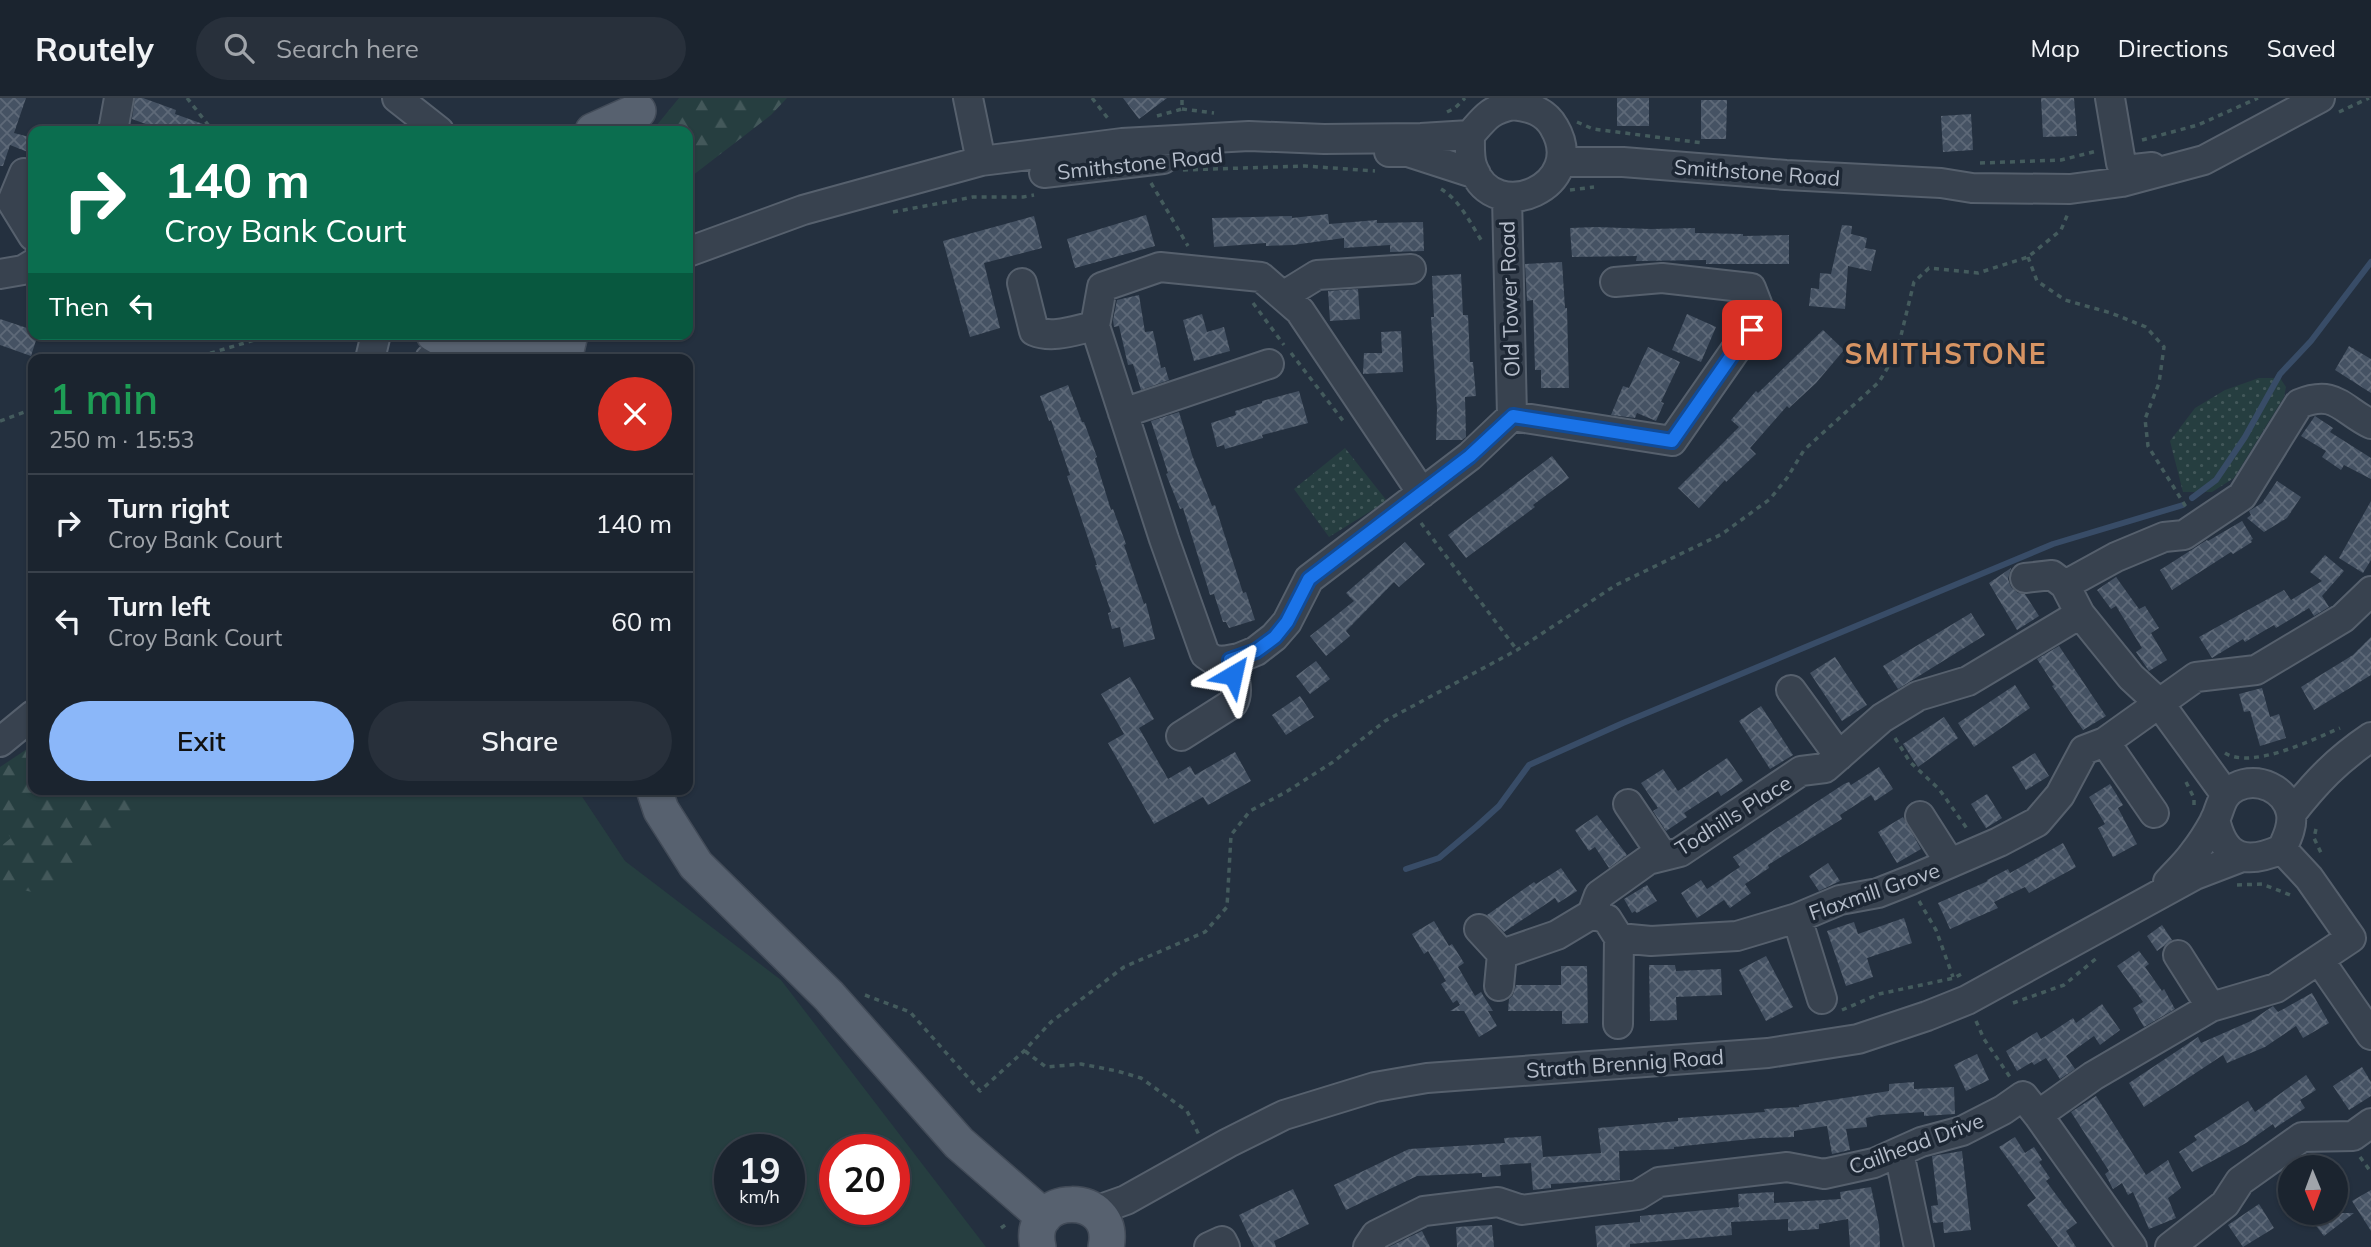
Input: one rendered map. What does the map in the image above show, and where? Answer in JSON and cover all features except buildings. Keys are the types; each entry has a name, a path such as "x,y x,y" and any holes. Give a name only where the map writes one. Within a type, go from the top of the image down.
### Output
{"main road":[{"path":"606,126 638,113"},
{"path":"458,350 527,347 539,340"},
{"path":"656,795 661,810 696,865 829,996 1041,1232 1055,1208 1066,1203 1085,1205 1095,1211 1103,1221 1106,1247"}],"street":[{"path":"114,126 119,98"},
{"path":"968,98 981,161"},
{"path":"2110,98 2119,155 2125,170 2199,162"},
{"path":"398,99 401,126"},
{"path":"398,99 433,126"},
{"path":"1476,174 1472,168 1470,135 1482,119 1512,101 1537,110 1551,121 1559,135 1561,162 1546,186 1528,196 1507,197"},
{"name":"Smithstone Road","path":"1561,162 1623,162 1786,175 1961,174 2179,150 2310,103"},
{"name":"Smithstone Road","path":"1961,174 1972,188 2070,188 2122,182 2199,162 2310,103"},
{"name":"Smithstone Road","path":"803,210 1132,152 1249,136 1325,139 1470,135"},
{"name":"Smithstone Road","path":"693,250 803,210 981,161 1132,152 1408,152 1476,174 1485,186 1507,197"},
{"path":"24,173 12,202 28,228"},
{"name":"Old Tower Road","path":"1507,197 1513,416"},
{"path":"0,274 28,267"},
{"path":"1181,736 1233,703 1236,690 1218,657 1123,413 1095,326 1102,288 1160,267 1261,277 1300,311 1422,493"},
{"path":"1283,296 1317,275 1410,270"},
{"path":"1218,657 1256,651 1275,637 1287,622 1309,579 1470,456 1513,416 1672,441 1741,342 1763,318 1751,288 1662,278 1615,282"},
{"path":"1022,283 1034,331 1052,335 1095,326"},
{"path":"1123,413 1269,364"},
{"path":"2065,585 2116,557 2164,537 2184,534 2242,496 2299,404 2311,398 2329,397 2371,424"},
{"path":"2025,578 2052,575 2065,585 2080,614 2131,677 2160,703 2221,807"},
{"name":"Flaxmill Grove","path":"1619,938 1651,941 1737,936 1797,918 1840,900 1878,893 1963,858 2037,822 2060,795 2084,750 2105,742 2196,677 2256,670 2343,618 2371,591"},
{"name":"Todhills Place","path":"1502,954 1557,935 1592,914 1599,895 1648,860 1680,852 1801,771 1825,768 1882,719 1918,696 1968,681 2080,614"},
{"path":"1791,690 1839,756"},
{"path":"0,742 28,719"},
{"path":"2105,742 2154,813"},
{"path":"2265,785 2307,771 2362,743"},
{"path":"2291,814 2318,779 2362,743"},
{"path":"2242,857 2227,848 2219,837 2221,807 2236,787 2252,782 2279,792 2287,802 2291,827 2282,849"},
{"name":"Todhills Place","path":"1628,804 1663,856"},
{"name":"Strath Brennig Road","path":"2151,900 2193,855 2221,807"},
{"name":"Flaxmill Grove","path":"1920,816 1963,858"},
{"name":"Strath Brennig Road","path":"1095,1211 1126,1200 1284,1115 1376,1087 1427,1078 1768,1053 1858,1039 1967,1000 2195,875 2242,857 2255,859 2282,849"},
{"name":"Cailhead Drive","path":"1368,1247 1376,1235 1424,1211 1498,1202 1522,1210 1638,1195 1659,1182 1787,1167 1824,1174 1874,1163 1921,1142 1962,1131 2003,1110 2030,1106 2093,1076 2211,1007 2276,988 2351,938 2309,878 2282,849"},
{"path":"1592,914 1607,919 1619,938 1618,1024"},
{"name":"Flaxmill Grove","path":"1797,918 1822,999"},
{"path":"1479,929 1502,954 1499,986"},
{"path":"2178,955 2211,1007"},
{"path":"2320,961 2371,1035"},
{"path":"2030,1106 2132,1247"},
{"path":"2170,1247 2225,1204 2240,1181 2302,1137 2353,1136 2371,1123"},
{"path":"1899,1153 1919,1247"},
{"path":"1209,1247 1222,1241 1225,1247"}],"path":[{"path":"187,98 210,126"},
{"path":"1961,174 2119,155 2199,125 2258,98"},
{"path":"1570,119 1593,129 1716,144"},
{"path":"1132,152 1203,271"},
{"path":"862,994 910,1012 980,1091 1051,1022 1124,967 1205,932 1227,907 1231,835 1250,811 1333,762 1385,721 1517,650 1616,586 1721,534 1770,499 1804,450 1879,383 1897,352 1914,282 1929,268 1978,273 2028,257 2062,230 2071,208 2070,188"},
{"path":"2028,257 2037,281 2065,300 2112,313 2146,327 2164,348 2160,383 2145,419 2148,446 2197,526"},
{"path":"208,354 255,340"},
{"path":"0,422 28,411"},
{"path":"1882,719 1910,762 1939,789 1967,827 1963,858"},
{"path":"1911,880 1923,910 1936,930 1950,971 1984,1038 2030,1106"},
{"path":"1024,1051 1046,1066 1081,1064 1142,1079 1187,1111 1199,1136 1190,1141"}],"green space":[{"path":"679,98 787,98 771,115 693,175 693,126 656,126"},
{"path":"2259,378 2280,378 2286,387 2284,397 2234,478 2212,492 2183,492 2170,441 2195,408 2225,390"},
{"path":"1345,448 1387,501 1329,537 1294,489"},
{"path":"28,748 28,795 149,795 41,894 23,890 0,909 0,847 11,838 0,824 0,767"},
{"path":"28,790 28,795 581,795 625,861 781,980 899,1134 819,1134 819,1225 910,1225 910,1148 986,1247 0,1247 0,796"}],"waterway":[{"path":"2192,498 2216,480 2245,437 2280,374 2311,341 2371,262"},
{"path":"1406,869 1439,858 1477,826 1499,806 1529,765 1623,723 2053,544 2183,505"}],"district":[{"name":"SMITHSTONE","path":"1946,353"}],"route":[{"path":"1233,675 1230,660 1256,651 1275,637 1287,622 1309,579 1470,456 1513,416 1672,441 1752,330"}]}
